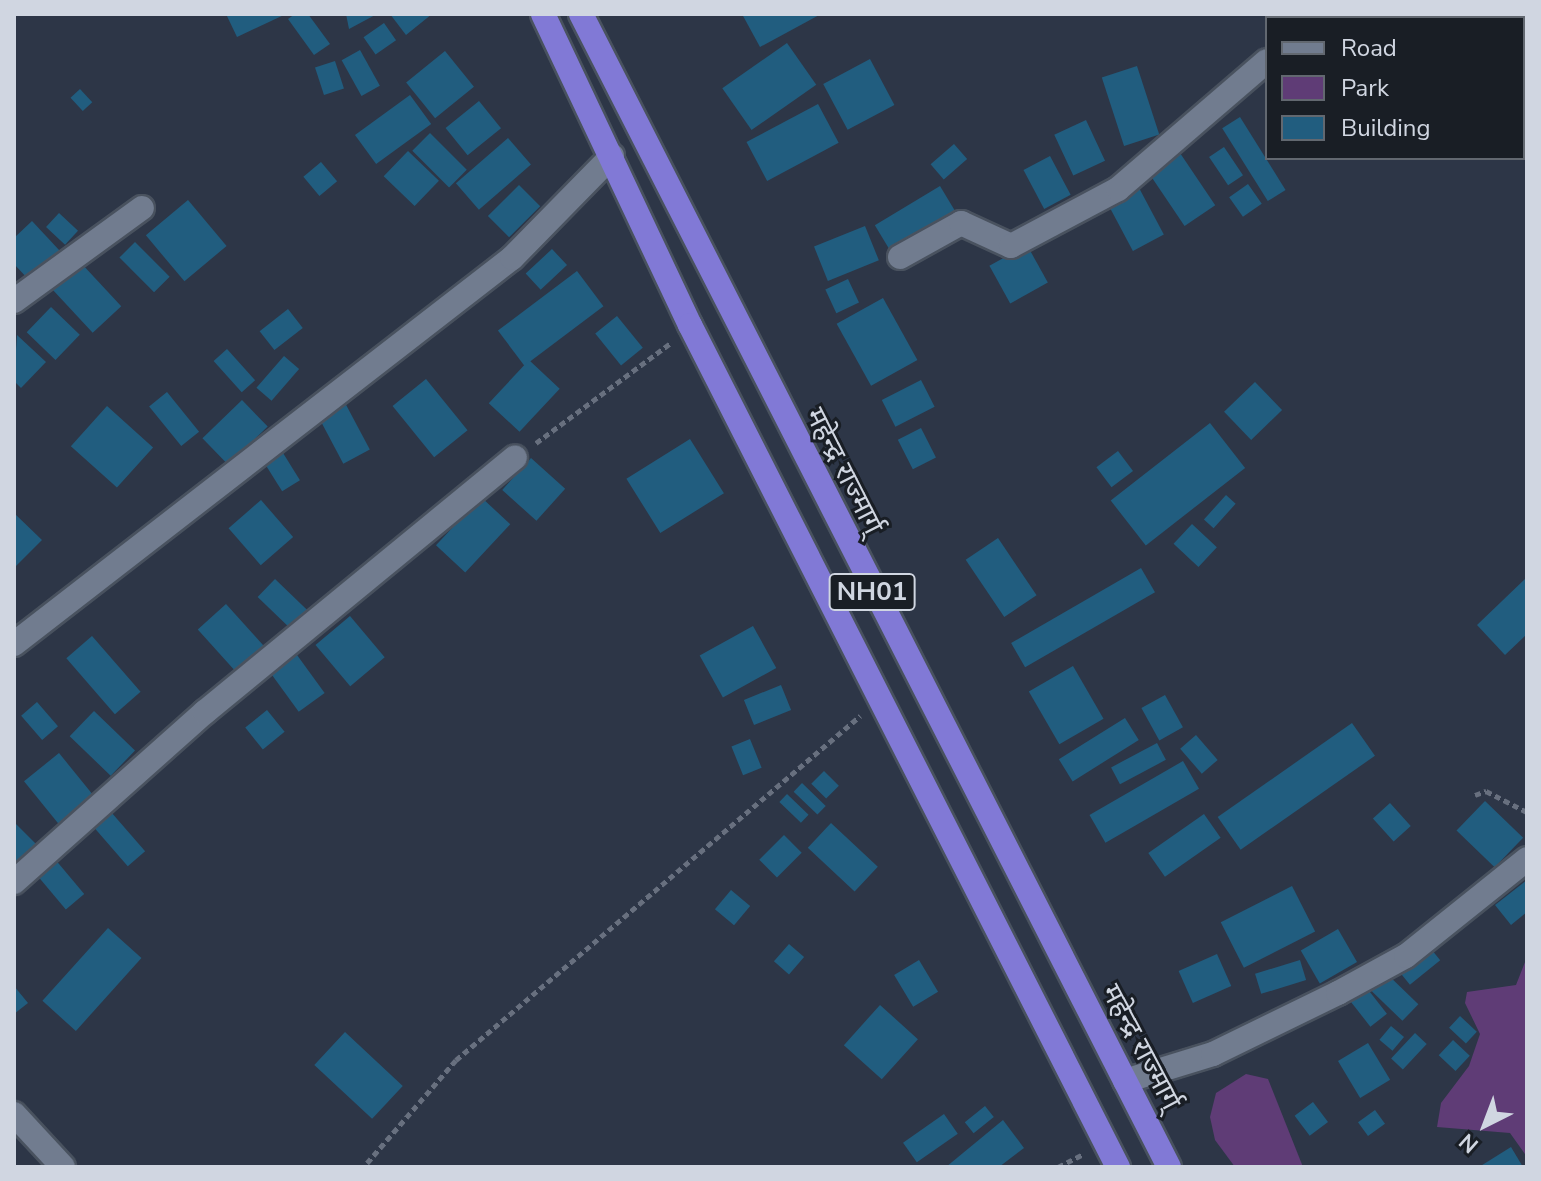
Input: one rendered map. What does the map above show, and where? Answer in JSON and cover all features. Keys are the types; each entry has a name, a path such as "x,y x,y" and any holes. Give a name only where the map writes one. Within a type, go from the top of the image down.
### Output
{"highway":[{"name":"NH01","path":"543,14 690,325 1118,1167"},
{"name":"महेन्द्र राज्मार्ग्","path":"582,14 1169,1167"}],"street":[{"path":"900,257 961,223 1011,246 1092,203 1159,156 1265,63"},
{"path":"14,644 512,258 612,156"},
{"path":"14,301 142,208"},
{"path":"14,882 205,712 515,457"},
{"path":"1125,1081 1213,1054 1352,986 1406,956 1527,859"},
{"path":"14,1114 63,1167"}],"path":[{"path":"515,457 690,325"},
{"path":"367,1163 456,1060 878,700"},
{"path":"1475,795 1486,791 1527,812"}],"green space":[{"path":"1527,957 1527,1157 1510,1133 1437,1127 1441,1103 1469,1066 1480,1034 1465,1003 1467,992 1516,985"},
{"path":"1246,1074 1268,1079 1303,1167 1235,1167 1215,1140 1210,1117 1216,1093"}],"building":[{"path":"226,14 286,14 237,37"},
{"path":"295,14 308,14 330,44 314,55 288,19"},
{"path":"346,14 377,14 349,29"},
{"path":"390,14 432,14 406,35"},
{"path":"742,14 821,14 760,47"},
{"path":"384,23 396,40 376,55 364,37"},
{"path":"787,43 816,85 752,130 722,88"},
{"path":"360,50 380,86 362,96 342,60"},
{"path":"445,51 474,87 435,118 406,82"},
{"path":"870,59 894,105 848,130 823,84"},
{"path":"335,61 344,89 324,95 315,67"},
{"path":"1137,66 1159,134 1124,146 1102,77"},
{"path":"80,89 92,102 83,111 70,98"},
{"path":"410,95 431,124 376,164 355,135"},
{"path":"479,101 501,128 468,155 446,128"},
{"path":"818,104 839,143 767,181 746,142"},
{"path":"1240,117 1286,190 1268,201 1222,128"},
{"path":"1086,120 1105,161 1073,176 1054,135"},
{"path":"430,133 467,170 449,187 412,151"},
{"path":"508,138 531,164 479,210 456,183"},
{"path":"954,144 967,159 944,179 931,164"},
{"path":"1224,147 1243,175 1228,185 1209,157"},
{"path":"408,151 439,181 415,206 384,176"},
{"path":"1180,153 1215,205 1185,226 1149,174"},
{"path":"1050,156 1071,195 1044,209 1024,170"},
{"path":"321,162 337,181 319,196 303,177"},
{"path":"1248,184 1262,204 1243,217 1229,197"},
{"path":"519,185 540,206 509,237 488,216"},
{"path":"940,186 955,211 890,250 875,225"},
{"path":"1138,186 1164,235 1133,251 1107,202"},
{"path":"188,200 227,246 184,281 146,235"},
{"path":"59,213 78,231 65,245 46,227"},
{"path":"32,221 60,251 29,280 14,264 14,238"},
{"path":"865,226 879,260 828,281 814,247"},
{"path":"135,242 170,277 154,292 119,258"},
{"path":"1027,245 1048,283 1010,303 989,266"},
{"path":"552,249 567,265 541,290 526,274"},
{"path":"81,263 121,306 93,333 52,290"},
{"path":"577,271 603,306 524,366 498,331"},
{"path":"848,279 859,303 836,313 825,290"},
{"path":"883,298 917,360 871,386 837,324"},
{"path":"51,307 80,335 55,360 27,332"},
{"path":"288,309 303,328 274,350 260,331"},
{"path":"617,316 643,348 621,365 595,334"},
{"path":"17,335 46,362 21,388 14,381"},
{"path":"227,349 255,380 242,392 214,361"},
{"path":"284,356 299,369 272,401 256,388"},
{"path":"529,360 560,389 519,432 489,403"},
{"path":"426,379 468,430 434,457 393,406"},
{"path":"921,380 935,407 895,427 882,400"},
{"path":"1255,382 1282,410 1251,440 1224,412"},
{"path":"167,392 199,432 181,446 149,406"},
{"path":"242,400 268,427 228,465 202,438"},
{"path":"344,401 370,450 343,464 318,415"},
{"path":"107,406 153,447 117,488 71,446"},
{"path":"1210,423 1245,468 1146,545 1111,501"},
{"path":"921,428 936,457 913,469 898,440"},
{"path":"690,439 724,493 660,533 626,479"},
{"path":"1118,451 1133,471 1111,487 1096,467"},
{"path":"283,453 300,480 282,491 265,464"},
{"path":"531,458 565,489 536,521 502,490"},
{"path":"1226,495 1236,504 1214,528 1204,520"},
{"path":"481,497 510,524 465,573 436,545"},
{"path":"261,500 293,537 261,565 229,528"},
{"path":"14,513 42,540 14,568"},
{"path":"1192,524 1217,547 1198,567 1174,544"},
{"path":"998,538 1037,595 1004,617 966,560"},
{"path":"1141,568 1155,592 1025,667 1011,643"},
{"path":"1527,577 1527,634 1505,655 1477,625"},
{"path":"275,579 312,615 295,633 258,597"},
{"path":"226,604 267,650 239,676 198,629"},
{"path":"350,616 385,657 350,686 316,645"},
{"path":"753,626 776,668 723,698 700,656"},
{"path":"92,636 141,692 115,714 66,658"},
{"path":"297,655 325,693 299,712 271,674"},
{"path":"1073,666 1104,719 1059,744 1029,692"},
{"path":"781,685 791,710 754,725 744,700"},
{"path":"1165,695 1183,727 1159,740 1141,708"},
{"path":"37,702 58,726 42,740 21,716"},
{"path":"267,710 285,732 263,749 245,728"},
{"path":"94,711 135,751 111,776 70,736"},
{"path":"1125,718 1139,740 1073,781 1059,759"},
{"path":"1352,723 1375,756 1241,850 1218,817"},
{"path":"1196,735 1218,760 1202,774 1180,749"},
{"path":"750,739 762,768 743,775 731,746"},
{"path":"1157,743 1166,760 1120,784 1111,767"},
{"path":"59,753 101,804 66,833 24,781"},
{"path":"1183,761 1199,789 1105,843 1089,815"},
{"path":"824,771 839,786 826,799 811,784"},
{"path":"802,783 826,806 817,815 794,792"},
{"path":"787,794 809,815 801,823 779,802"},
{"path":"1485,801 1523,838 1495,867 1457,830"},
{"path":"1390,803 1411,826 1394,841 1373,818"},
{"path":"111,812 145,851 128,866 94,827"},
{"path":"1204,814 1221,838 1165,877 1148,853"},
{"path":"14,822 38,846 14,871"},
{"path":"831,823 878,867 855,892 808,848"},
{"path":"784,835 802,853 777,877 759,860"},
{"path":"54,858 84,894 66,909 36,873"},
{"path":"1527,880 1527,912 1511,925 1495,905"},
{"path":"1292,886 1315,931 1244,968 1221,922"},
{"path":"731,890 750,906 734,925 715,909"},
{"path":"108,928 141,958 76,1031 42,1001"},
{"path":"1338,929 1357,962 1320,983 1301,950"},
{"path":"789,944 804,957 789,974 774,961"},
{"path":"1427,944 1440,960 1410,985 1397,969"},
{"path":"1217,954 1231,986 1193,1003 1179,971"},
{"path":"919,960 938,992 913,1007 894,975"},
{"path":"1300,960 1306,980 1261,994 1255,974"},
{"path":"1386,973 1418,1004 1402,1021 1370,990"},
{"path":"14,986 28,1003 14,1014"},
{"path":"1366,987 1387,1014 1370,1027 1349,1000"},
{"path":"880,1005 918,1039 882,1079 844,1045"},
{"path":"1460,1016 1477,1032 1466,1043 1449,1028"},
{"path":"1391,1026 1404,1037 1392,1051 1379,1040"},
{"path":"345,1032 403,1086 372,1119 314,1065"},
{"path":"1415,1033 1427,1044 1403,1070 1391,1059"},
{"path":"1453,1040 1470,1056 1455,1071 1439,1055"},
{"path":"1368,1043 1390,1080 1360,1098 1338,1061"},
{"path":"1313,1102 1328,1122 1310,1136 1295,1116"},
{"path":"985,1106 994,1117 974,1133 965,1122"},
{"path":"1375,1110 1385,1124 1368,1136 1358,1122"},
{"path":"944,1114 958,1134 917,1162 903,1143"},
{"path":"1003,1120 1024,1148 999,1167 946,1167"},
{"path":"1511,1147 1523,1167 1479,1167"}]}
